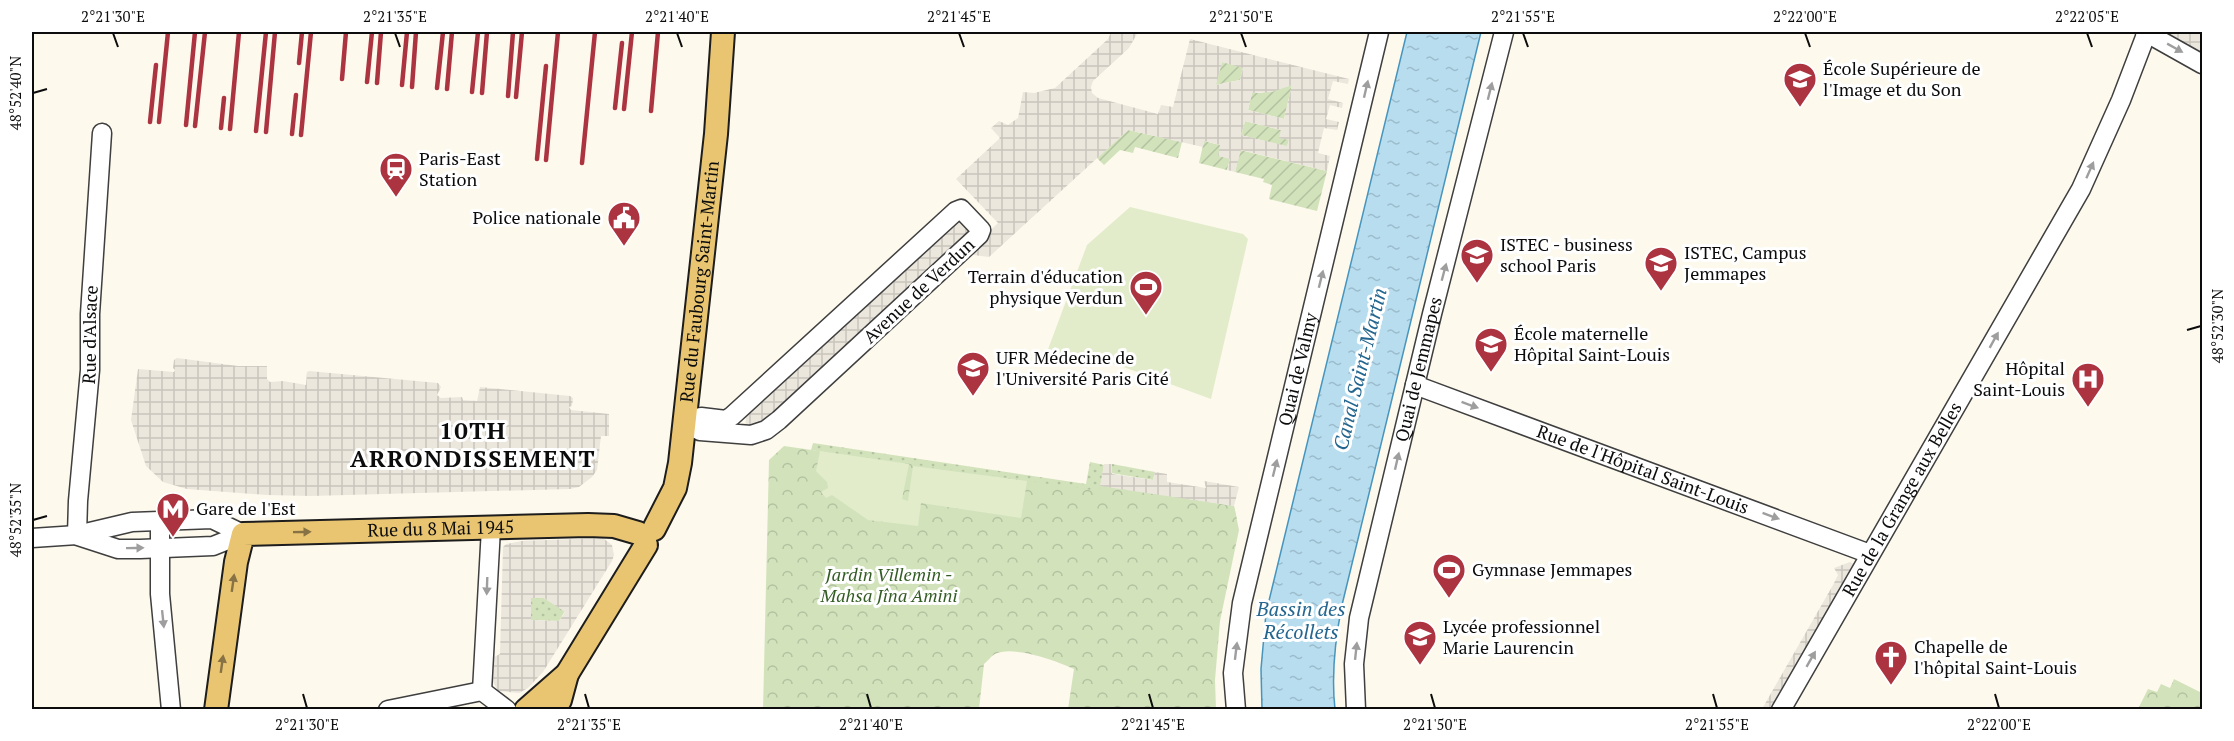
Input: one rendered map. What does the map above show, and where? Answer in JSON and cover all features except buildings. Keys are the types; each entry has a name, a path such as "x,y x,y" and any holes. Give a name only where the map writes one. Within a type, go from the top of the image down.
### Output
{"main road":[{"name":"Rue du Faubourg Saint-Martin","path":"554,710 560,699 567,674 675,488 680,463 716,134 723,32"},
{"name":"Rue du 8 Mai 1945","path":"243,534 588,525 614,526 646,535"},
{"path":"216,710 236,562 243,534"},
{"name":"Rue du Faubourg Saint-Martin","path":"526,710 567,674"}],"street":[{"name":"Quai de Valmy","path":"1236,710 1233,673 1242,603 1380,32"},
{"name":"Quai de Jemmapes","path":"1356,710 1354,664 1359,618 1504,32"},
{"path":"2146,32 2202,64"},
{"name":"Rue de la Grange aux Belles","path":"1781,710 2082,189 2125,90 2146,32"},
{"name":"Rue d'Alsace","path":"77,535 90,370 90,314 102,133"},
{"name":"Avenue de Verdun","path":"960,209 981,230 979,235 924,287 779,420 757,434 738,435 699,431 684,422 701,417 726,420 956,210 960,209"},
{"name":"Rue de l'Hôpital Saint-Louis","path":"1415,385 1870,554"},
{"path":"738,435 740,408"},
{"name":"Rue du 8 Mai 1945","path":"32,538 77,535 132,522 212,519 243,534"},
{"path":"160,522 160,594 171,710"},
{"path":"482,691 490,528"},
{"name":"Rue du 8 Mai 1945","path":"77,535 118,549 213,546 243,534"},
{"path":"388,710 482,691 507,710"}],"green space":[{"path":"1222,62 1243,67 1240,80 1215,85"},
{"path":"1292,85 1284,119 1248,110 1252,93"},
{"path":"1245,121 1281,130 1289,140 1287,147 1241,135"},
{"path":"1128,130 1182,142 1178,158 1135,147 1133,153 1120,150 1104,165 1097,158"},
{"path":"1204,141 1220,145 1230,159 1227,170 1199,163"},
{"path":"1240,150 1327,171 1317,211 1269,199 1272,185 1263,182 1264,179 1235,172"},
{"name":"Terrain d'éducation physique Verdun","path":"1130,207 1243,234 1248,239 1211,399 1118,365 1047,352 1087,245"},
{"path":"813,443 1086,484 1090,462 1104,465 1101,485 1234,506 1237,519 811,450"},
{"name":"Jardin Villemin - Mahsa Jîna Amini","path":"784,446 1099,491 1100,486 1234,506 1239,530 1220,621 1215,680 1216,709 1068,709 1074,669 1046,658 1013,651 995,654 984,664 979,709 763,710 769,460"},
{"path":"820,451 909,464 902,499 908,501 913,466 1027,481 1021,518 921,503 918,526 868,520 832,495 826,498 821,492 828,488 827,482 816,471"},
{"path":"1112,464 1155,472 1153,480 1111,473"},
{"path":"531,598 544,598 565,611 559,621 530,620"},
{"path":"2174,679 2202,693 2202,709 2138,709 2148,689 2157,692 2161,684 2170,688"}],"shaded area":[{"path":"1111,32 1138,32 1129,48 1093,81 1092,93 1098,98 1158,114 1161,105 1173,107 1190,39 1349,79 1348,84 1333,81 1328,99 1343,103 1342,108 1330,105 1326,119 1339,122 1337,130 1324,128 1318,153 1330,156 1327,171 1241,150 1235,172 1227,170 1230,159 1218,156 1220,145 1204,141 1203,147 1128,130 989,257 966,254 998,223 956,179 1000,138 991,128 999,121 1008,125 1018,118 1023,92 1034,93 1055,88 1108,39","holes":["1222,62 1243,68 1240,80 1216,85","1292,85 1284,119 1248,110 1252,93 1272,92","1245,121 1281,130 1279,138 1289,140 1287,146 1241,135"]},
{"path":"2162,32 2202,32 2202,57"},
{"path":"955,217 973,231 767,423 745,428 747,408"},
{"path":"177,358 238,366 267,366 267,379 270,382 283,381 306,385 309,371 438,383 441,387 437,395 441,398 462,397 463,400 477,401 480,387 570,396 573,398 572,406 569,407 571,410 609,414 609,436 601,436 597,470 592,477 579,487 570,489 311,496 187,489 163,482 146,466 131,420 138,369 174,372 174,360"},
{"path":"1104,464 1112,464 1112,474 1153,480 1155,472 1167,474 1167,482 1206,488 1204,481 1239,487 1234,506 1100,486"},
{"path":"603,538 612,545 614,555 543,672 528,688 519,693 498,691 493,682 494,657 500,654 503,547 506,544 522,541","holes":["531,598 544,598 565,612 559,621 531,620"]},
{"path":"1850,562 1854,564 1770,709 1762,709 1833,585 1838,575 1834,568"}],"water":[{"name":"Bassin des Récollets","path":"1407,32 1481,32 1342,605 1334,657 1335,709 1262,709 1261,669 1266,613"}],"railway":[{"path":"159,122 168,32"},
{"path":"186,125 195,32"},
{"path":"195,126 205,32"},
{"path":"230,129 239,32"},
{"path":"256,131 266,32"},
{"path":"266,132 275,32"},
{"path":"299,63 302,32"},
{"path":"301,135 311,32"},
{"path":"342,79 346,32"},
{"path":"367,82 372,32"},
{"path":"377,83 381,32"},
{"path":"402,85 407,32"},
{"path":"412,87 416,32"},
{"path":"437,88 443,32"},
{"path":"447,89 452,32"},
{"path":"472,92 478,32"},
{"path":"482,93 487,32"},
{"path":"508,96 513,32"},
{"path":"516,97 522,32"},
{"path":"546,160 558,32"},
{"path":"582,163 595,32"},
{"path":"624,109 632,32"},
{"path":"651,111 658,32"},
{"path":"615,108 622,43"},
{"path":"150,122 156,65"},
{"path":"537,159 546,66"},
{"path":"292,134 296,95"},
{"path":"221,128 224,98"}],"place":[{"name":"École Supérieure de l'Image et du Son","path":"1800,108"},
{"name":"Paris-East Station","path":"396,198"},
{"name":"Police nationale","path":"624,247"},
{"name":"ISTEC - business school Paris","path":"1477,284"},
{"name":"ISTEC, Campus Jemmapes","path":"1661,292"},
{"name":"Terrain d'éducation physique Verdun","path":"1146,316"},
{"name":"École maternelle Hôpital Saint-Louis","path":"1491,373"},
{"name":"UFR Médecine de l'Université Paris Cité","path":"973,397"},
{"name":"Hôpital Saint-Louis","path":"2088,408"},
{"name":"Gare de l'Est","path":"173,538"},
{"name":"Gymnase Jemmapes","path":"1449,599"},
{"name":"Lycée professionnel Marie Laurencin","path":"1420,666"},
{"name":"Chapelle de l'hôpital Saint-Louis","path":"1891,686"}],"district":[{"name":"10TH ARRONDISSEMENT","path":"473,445"}],"water label":[{"name":"Canal Saint-Martin","path":"1360,369"}]}
